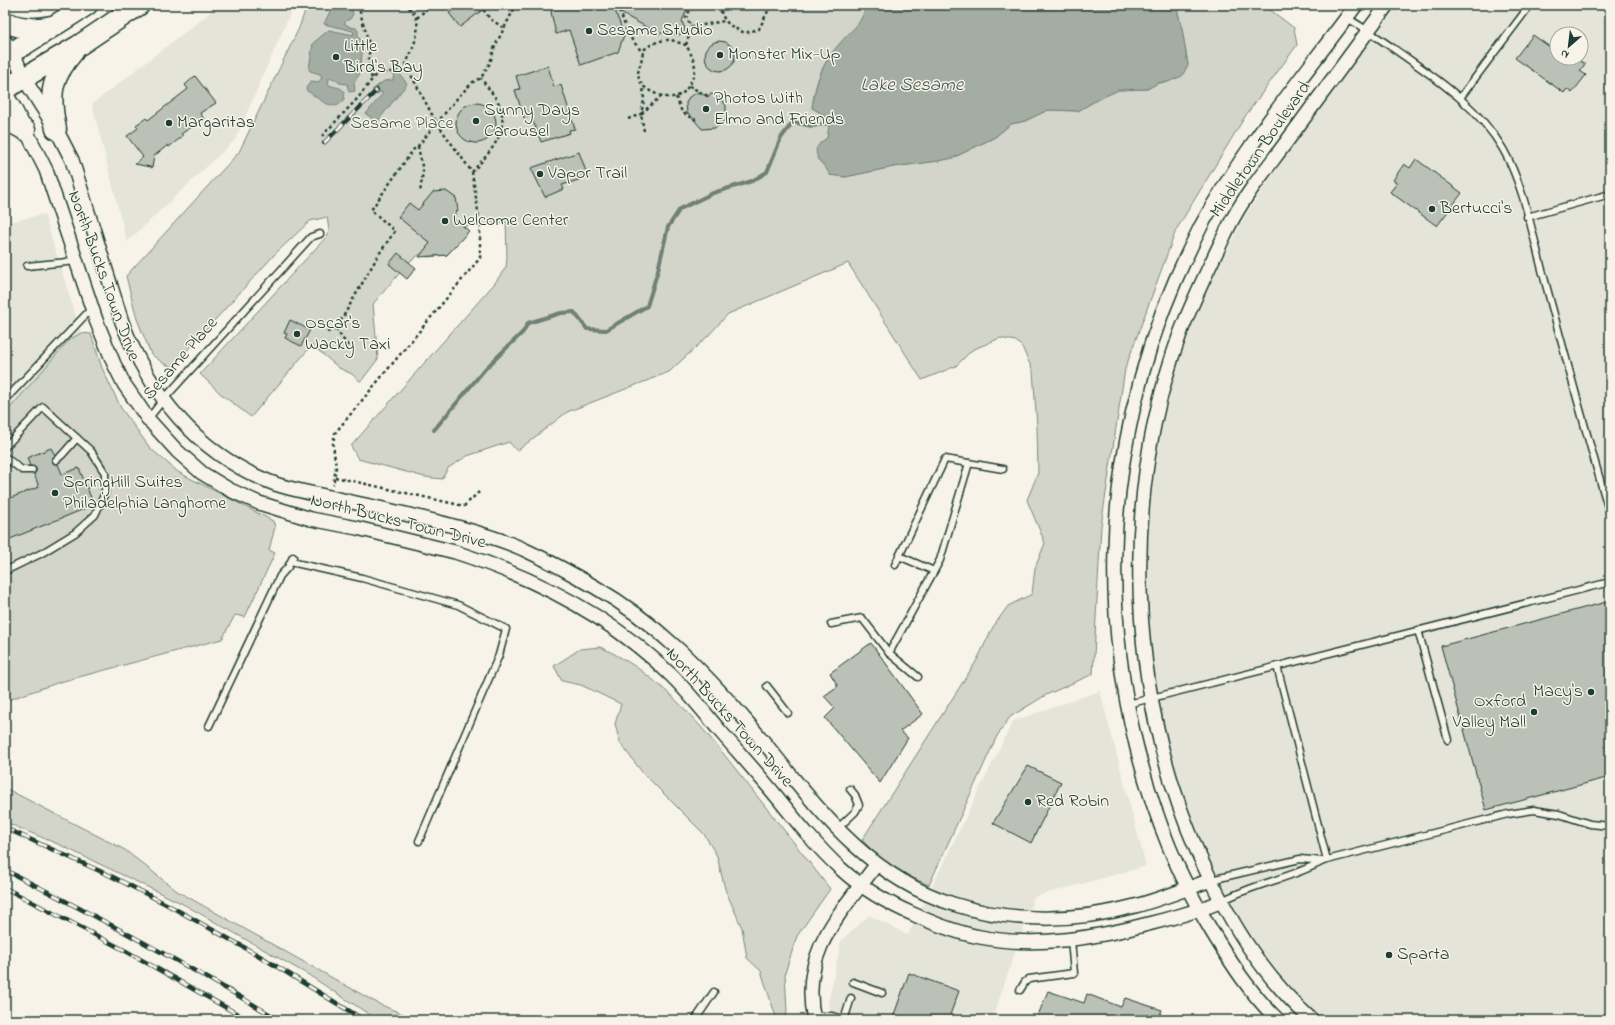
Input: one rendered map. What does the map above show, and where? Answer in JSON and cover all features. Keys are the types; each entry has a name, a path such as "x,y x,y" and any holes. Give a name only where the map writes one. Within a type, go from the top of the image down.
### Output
{"main road":[{"path":"8,50 56,25 87,5"},
{"path":"5,89 23,77 78,46 139,5"},
{"path":"5,22 20,28 30,29 41,29 56,25"},
{"path":"56,129 51,106 53,86 64,62 78,46"},
{"path":"5,119 25,130"}],"street":[{"name":"Middletown Boulevard","path":"1278,1020 1249,989 1235,969 1200,911 1172,852 1153,802 1142,764 1123,677 1116,614 1115,546 1117,506 1130,424 1144,369 1174,283 1201,226 1240,163 1356,5"},
{"name":"Middletown Boulevard","path":"1312,1020 1296,1006 1266,972 1240,934 1211,880 1175,794 1165,764 1152,699 1141,620 1139,575 1141,523 1152,438 1165,382 1180,335 1230,224 1263,174 1387,5"},
{"name":"North Bucks Town Drive","path":"8,50 23,77 56,129 69,155 78,177 122,322 131,346 141,366 175,414 198,438 218,455 272,482 289,488 453,526 511,544 527,550 611,596 673,643 706,676 837,829 853,845 894,878 915,889 952,904 999,916 1020,918 1066,918 1101,913 1133,906 1211,880"},
{"name":"North Bucks Town Drive","path":"5,92 40,156 46,170 92,308 114,364 124,384 148,419 176,451 202,473 230,490 259,503 311,518 455,552 484,561 530,579 556,592 603,620 631,640 672,676 812,840 861,885 902,910 936,924 978,937 1014,942 1071,940 1093,937 1200,911 1222,901"},
{"path":"813,1018 810,991 812,971 816,955 823,938 876,865"}],"lane":[{"path":"1460,98 1530,5"},
{"path":"1347,18 1368,30 1432,75 1460,98 1478,115 1502,148 1520,192 1581,415 1610,514"},
{"path":"1527,217 1610,194"},
{"name":"Sesame Place","path":"148,419 164,399 311,237 320,234"},
{"path":"27,266 77,261"},
{"path":"5,400 92,308"},
{"path":"5,447 43,407 91,451 105,473 105,494 95,515 75,533 5,571"},
{"path":"56,460 76,438"},
{"path":"5,457 22,470 32,470"},
{"path":"895,565 945,459 1003,468"},
{"path":"889,653 940,560 969,463"},
{"path":"899,556 934,571"},
{"path":"209,726 280,576 292,559 321,569 362,578 458,605 506,629 499,655 419,841"},
{"path":"1128,704 1610,582"},
{"path":"831,624 862,618 889,653 918,677"},
{"path":"1418,630 1448,740"},
{"path":"1277,666 1325,861"},
{"path":"766,686 788,713"},
{"path":"837,829 855,812 859,805 855,795 850,789"},
{"path":"1222,901 1244,890 1305,871 1325,861 1508,814 1534,810 1559,814 1590,824 1610,826"},
{"path":"1211,880 1300,859 1325,861"},
{"path":"1020,990 1029,979 1074,973 1071,940"},
{"path":"853,982 882,993"},
{"path":"695,1020 714,992"},
{"path":"813,1018 831,1016 844,1020 851,998"}],"path":[{"path":"358,5 369,44 369,64 372,80"},
{"path":"403,71 418,31 416,18 411,9 405,5"},
{"path":"416,18 432,5"},
{"path":"480,5 490,19 504,28"},
{"path":"327,332 336,328 379,254 395,232 371,210 413,150 418,146 436,122 473,82 480,78 490,63 495,46 516,5"},
{"path":"618,5 628,35 643,53"},
{"path":"692,5 686,18 692,27"},
{"path":"723,5 721,12 724,20 731,26 745,33 759,29 771,5"},
{"path":"692,27 724,20"},
{"path":"643,86 661,96 676,97 683,93 689,86 695,73 696,66 686,45 692,27"},
{"path":"644,131 641,114 644,100 643,86 638,74 645,48 670,39 686,45"},
{"path":"322,136 358,98 377,73 403,71 410,73 436,122 472,172 480,224 480,258 335,432 333,444 336,468 332,498"},
{"path":"472,172 493,147 500,136 502,125 501,109 480,78"},
{"path":"689,86 708,96"},
{"path":"628,120 641,114 661,96"},
{"path":"676,97 682,112 696,120"},
{"path":"418,146 423,171 420,193"},
{"path":"336,328 348,346"},
{"path":"335,477 464,506 479,492"}],"shaded area":[{"path":"220,5 294,5 235,140 127,242 92,104"},
{"path":"1395,5 1610,5 1610,1020 1322,1020 1293,991 1238,920 1206,856 1179,788 1164,731 1154,674 1148,609 1147,537 1154,472 1163,422 1181,344 1213,277 1245,216 1287,153"},
{"path":"44,214 133,500 5,582 5,223"},
{"path":"1100,691 1146,866 1034,897 992,1020 832,1020 828,1004 841,941 869,915 908,935 1013,721"}],"green space":[{"path":"307,5 867,5 856,28 835,49 824,66 816,86 812,108 825,117 829,127 827,138 820,143 817,159 825,166 830,175 845,177 893,167 953,158 995,137 1011,124 1025,121 1048,110 1078,111 1118,90 1147,89 1158,83 1168,82 1188,65 1176,5 1264,5 1294,28 1297,45 1246,115 1176,230 1125,369 1101,526 1093,674 1046,695 1010,717 997,736 929,885 911,877 882,860 862,840 977,660 993,627 1008,606 1032,594 1035,568 1045,543 1027,500 1038,473 1037,426 1033,371 1022,347 1016,341 1000,338 972,350 956,366 922,380 848,263 728,314 708,336 669,372 567,412 517,451 509,442 467,456 448,468 442,479 425,477 358,459 351,446 495,283 506,267 506,222 463,226 459,241 447,255 428,257 422,253 410,261 373,304 378,359 362,380 360,381 352,374 339,368 312,345 251,417 222,395 200,374 328,235 329,230 327,217 310,221 276,253 172,367 163,363 151,354 137,319 126,276 239,152 299,28"},
{"path":"81,333 91,334 102,368 121,408 150,448 178,472 273,521 275,527 269,550 275,553 245,617 235,615 222,639 60,682 5,701 5,414 69,340"},
{"path":"600,647 623,659 644,673 683,707 717,746 830,889 797,936 785,973 787,1012 784,1020 777,1020 761,971 747,958 742,928 725,889 717,856 704,834 642,772 620,743 615,724 621,704 581,685 562,681 554,666 580,649"},
{"path":"5,788 125,850 177,891 379,1004 410,1017 413,1020 378,1020 307,974 183,904 60,845 5,822"}],"water":[{"name":"Little Bird's Bay","path":"333,5 350,5 353,14 350,19 344,23 350,27 356,28 358,31 358,38 365,42 360,73 354,83 355,91 349,92 347,84 340,83 333,78 329,79 328,84 341,88 344,91 343,101 333,106 307,91 306,88 311,81 318,82 322,78 320,74 310,71 309,69 313,43 329,30 354,35 353,31 324,24"},
{"name":"Lake Sesame","path":"867,5 1176,5 1188,65 1182,76 1168,82 1158,83 1147,89 1118,90 1078,111 1048,110 1025,121 1011,124 995,137 953,158 893,167 845,177 830,175 817,156 816,152 820,143 827,138 829,127 825,117 812,108 816,89 821,73 829,57 859,22"},
{"path":"394,72 400,74 407,84 377,122 366,114 383,93 380,92 376,95 372,90 384,81 393,80"}],"building":[{"path":"460,5 489,5 460,27 449,13"},
{"path":"554,5 689,5 682,21 685,29 684,32 677,36 670,31 658,34 655,27 650,29 615,10 624,35 618,52 581,65 569,30 556,34 551,12"},
{"path":"1533,35 1549,46 1549,66 1584,66 1580,71 1586,75 1572,93 1567,89 1564,93 1515,58"},
{"name":"Monster Mix-Up","path":"720,41 726,42 734,50 734,62 726,70 720,71 714,70 706,62 705,56 706,50 714,42"},
{"path":"548,66 554,87 561,85 575,129 569,130 570,133 541,142 531,116 524,118 515,90 520,89 516,76"},
{"name":"Margaritas","path":"195,76 216,103 200,113 204,119 181,134 183,136 169,147 168,145 154,156 152,168 135,164 143,157 127,136 138,128 136,125 146,118 148,120 188,89 185,85"},
{"name":"Photos With Elmo and Friends","path":"698,92 708,97 710,94 717,95 726,105 726,117 724,122 715,128 702,129 687,113 686,103 689,97"},
{"name":"Sunny Days Carousel","path":"476,103 484,105 490,109 494,115 496,123 494,131 490,137 484,141 476,143 468,141 462,137 458,131 456,123 458,115 462,109 468,105"},
{"path":"579,152 588,177 562,185 564,189 545,197 531,168"},
{"name":"Bertucci's","path":"1416,159 1462,193 1437,226 1390,192 1397,183 1393,180 1404,164 1410,168"},
{"name":"Welcome Center","path":"446,191 456,198 458,210 452,217 469,231 447,255 419,257 430,243 398,217 409,203 418,210 433,192"},
{"path":"398,253 416,268 407,279 389,264"},
{"name":"Oscar's Wacky Taxi","path":"290,320 310,330 301,346 285,338 287,334 284,333"},
{"name":"SpringHill Suites Philadelphia Langhorne","path":"51,448 55,455 52,461 54,464 58,464 62,474 79,468 94,505 5,541 5,500 39,487 34,474 36,472 36,468 30,466 27,458"},
{"name":"Oxford Valley Mall","path":"1610,601 1610,777 1486,810 1441,646"},
{"path":"871,643 923,714 900,731 908,738 880,783 825,718 835,708 824,696 838,686 830,673"},
{"name":"Red Robin","path":"1028,766 1061,782 1031,843 993,823"},
{"path":"909,973 959,991 948,1020 892,1020"},
{"path":"1048,991 1084,1003 1087,994 1121,1007 1125,998 1162,1010 1158,1020 1036,1020"}],"waterway":[{"path":"434,430 485,369 523,332 528,323 561,313 574,312 587,329 606,330 647,306 658,270 668,227 680,209 713,193 752,181 767,172 781,138 793,122 812,126 828,123"}],"railway":[{"path":"324,143 377,90"},
{"path":"5,828 113,877 166,904 258,955 364,1020"},
{"path":"5,870 144,942 279,1020"},
{"path":"5,888 124,950 248,1020"}],"place":[{"name":"Sesame Studio","path":"589,31"},
{"name":"Monster Mix-Up","path":"720,55"},
{"name":"Little Bird's Bay","path":"336,57"},
{"name":"Photos With Elmo and Friends","path":"706,109"},
{"name":"Sunny Days Carousel","path":"476,121"},
{"name":"Margaritas","path":"169,123"},
{"name":"Vapor Trail","path":"540,174"},
{"name":"Bertucci's","path":"1432,209"},
{"name":"Welcome Center","path":"445,221"},
{"name":"Oscar's Wacky Taxi","path":"297,334"},
{"name":"SpringHill Suites Philadelphia Langhorne","path":"55,493"},
{"name":"Macy's","path":"1591,692"},
{"name":"Oxford Valley Mall","path":"1534,712"},
{"name":"Red Robin","path":"1028,802"},
{"name":"Sparta","path":"1389,955"}]}
